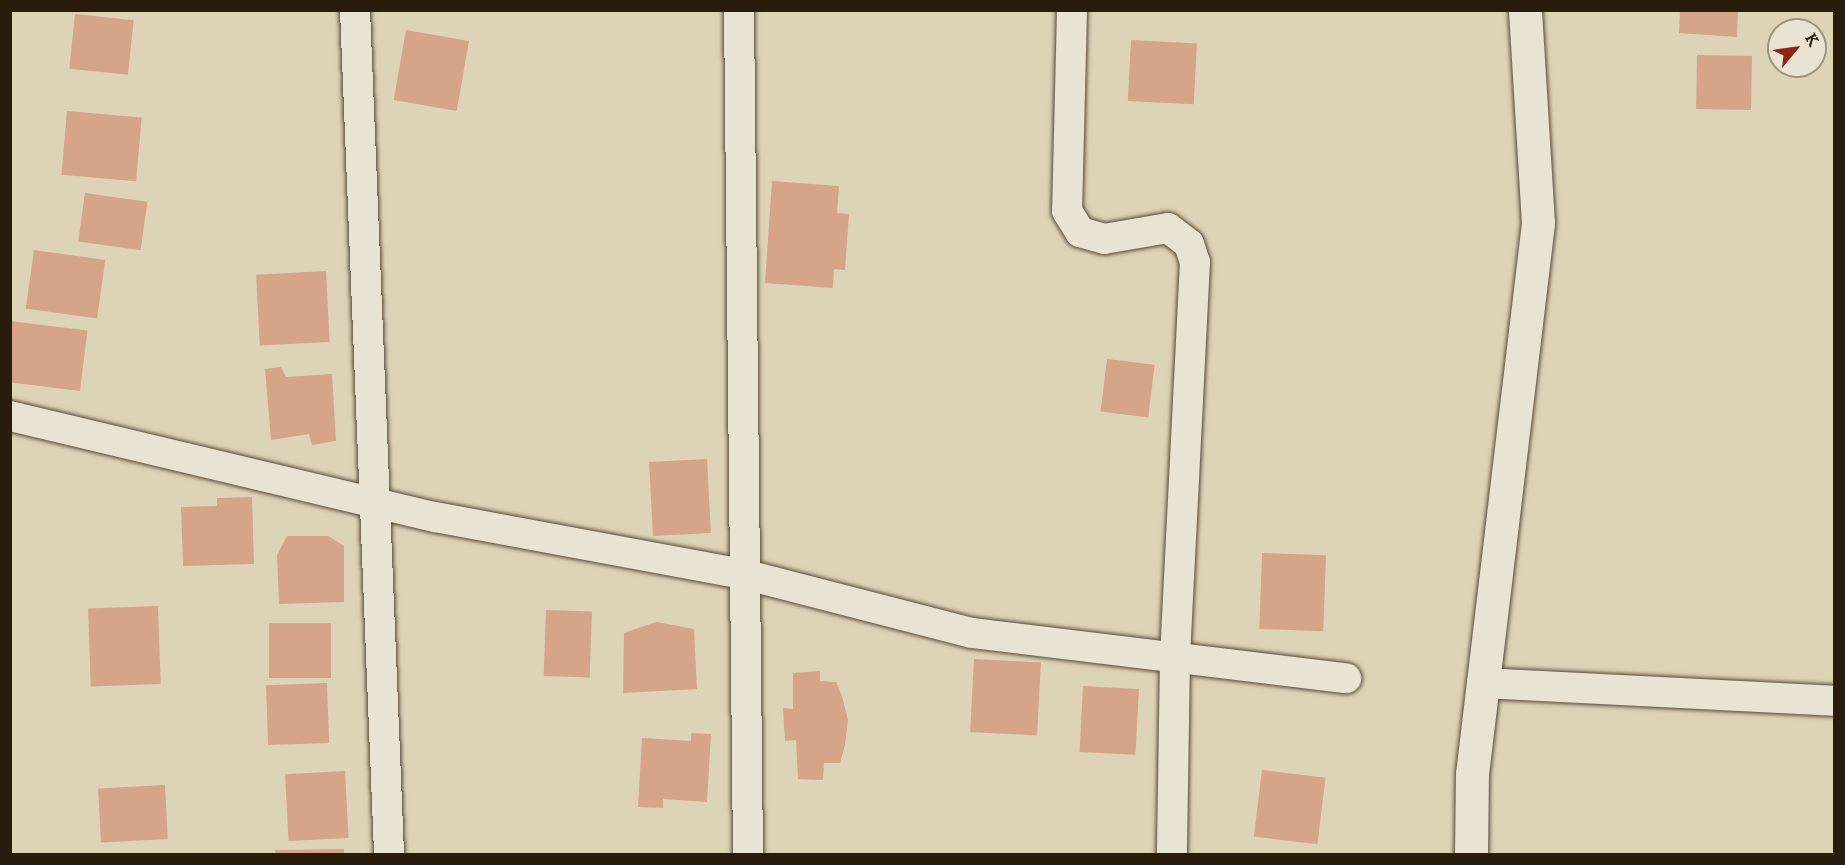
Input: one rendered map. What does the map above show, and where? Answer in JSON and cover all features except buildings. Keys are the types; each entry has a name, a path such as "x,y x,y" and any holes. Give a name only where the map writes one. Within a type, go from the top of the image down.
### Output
{"street":[{"path":"355,10 372,502 389,855"},
{"path":"739,10 747,575 748,855"},
{"path":"1072,10 1067,211 1080,232 1104,239 1168,228 1189,244 1195,262 1175,658 1172,855"},
{"path":"1471,855 1472,774 1538,223 1525,10"},
{"path":"10,416 372,502 747,575 972,633 1346,678"},
{"path":"1482,683 1834,701"}]}
